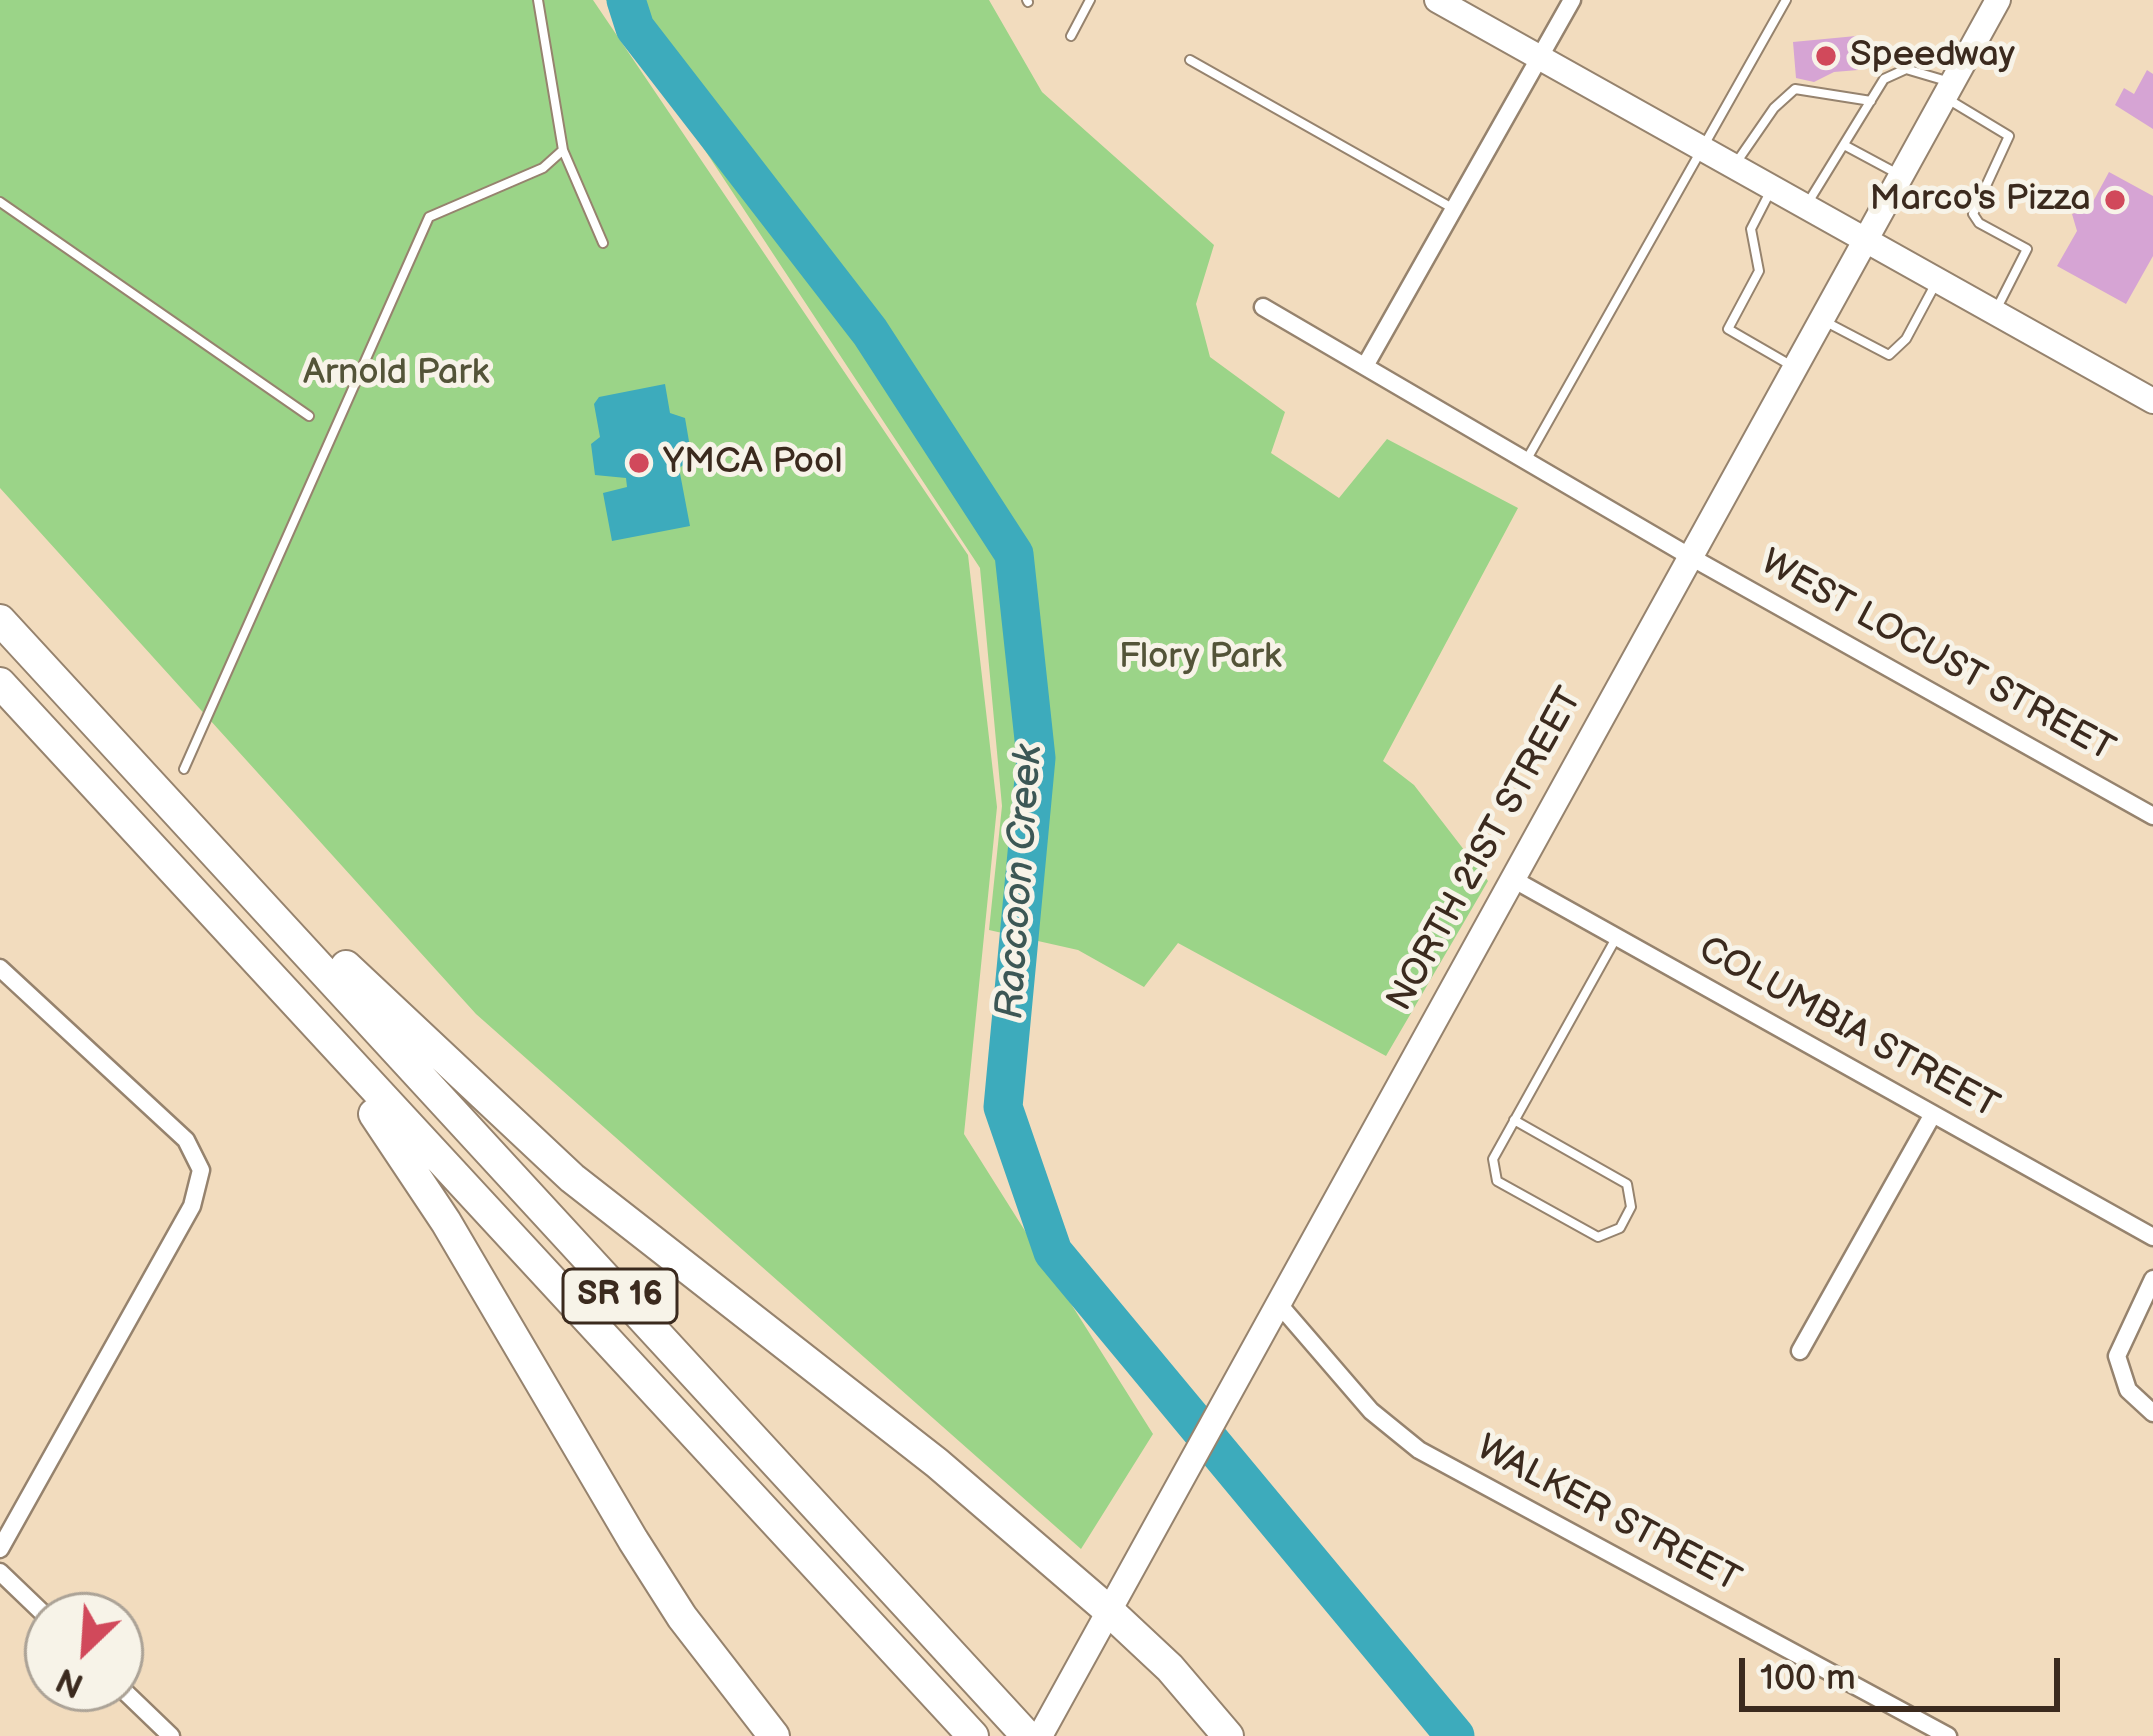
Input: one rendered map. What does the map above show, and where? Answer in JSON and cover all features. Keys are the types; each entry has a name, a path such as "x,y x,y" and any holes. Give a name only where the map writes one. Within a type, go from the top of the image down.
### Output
{"highway":[{"name":"SR 16","path":"0,620 291,930 523,1192 1028,1736"},
{"name":"SR 16","path":"0,683 973,1736"},
{"path":"291,930 352,970 572,1178 937,1463 1108,1610 1170,1668 1228,1736"},
{"path":"298,1008 322,1057 383,1125 446,1222 682,1617 774,1736"}],"main road":[{"path":"1437,0 2153,401"},
{"name":"NORTH 21ST STREET","path":"1040,1736 1998,0"}],"street":[{"path":"1365,366 1572,0"},
{"name":"WEST LOCUST STREET","path":"1264,307 1689,556 2153,816"},
{"name":"COLUMBIA STREET","path":"1511,878 2153,1237"},
{"path":"0,968 186,1140 201,1170 192,1206 0,1549"},
{"path":"1800,1351 1933,1114"},
{"path":"2153,1279 2117,1356 2128,1390 2153,1413"},
{"name":"WALKER STREET","path":"1277,1302 1371,1412 1419,1450 1948,1736"},
{"path":"0,1572 24,1595"},
{"path":"144,1710 171,1736"}],"lane":[{"path":"538,0 554,123 604,243"},
{"path":"1071,36 1090,0"},
{"path":"1526,460 1786,0"},
{"path":"1190,60 1455,209"},
{"path":"1805,208 1884,79 1906,69 1948,90 2009,136 1973,214 1978,223 2027,249 1994,313"},
{"path":"1733,167 1774,108 1795,89 1871,101"},
{"path":"1844,145 1900,175"},
{"path":"184,769 429,218 543,168 563,150"},
{"path":"1772,189 1751,229 1759,271 1728,329 1793,366"},
{"path":"0,202 309,416"},
{"path":"1820,319 1889,355 1898,351 1937,281"},
{"path":"1514,1120 1627,1184 1631,1207 1620,1228 1598,1237 1497,1181 1493,1159 1514,1120 1615,940"}],"green space":[{"name":"Arnold Park","path":"0,0 593,0 968,555 997,807 964,1134 1153,1434 1081,1549 476,1014 0,488"},
{"name":"Flory Park","path":"606,0 989,0 1042,92 1214,245 1196,304 1210,357 1285,412 1271,453 1339,498 1387,439 1518,508 1383,761 1414,785 1488,881 1386,1056 1178,943 1144,987 1078,950 989,930 1002,806 980,568"}],"water":[{"name":"YMCA Pool","path":"665,384 670,413 685,418 692,459 679,468 690,526 612,541 603,493 627,487 626,478 595,475 591,444 600,437 594,404 599,397"}],"building":[{"name":"Speedway","path":"1856,36 1858,70 1834,72 1814,82 1796,78 1793,42"},
{"path":"2147,70 2153,74 2153,129 2115,105 2124,88 2134,94"},
{"path":"2109,172 2153,196 2153,256 2126,304 2057,266 2077,231 2072,214 2089,209"}],"waterway":[{"name":"Raccoon Creek","path":"626,0 635,28 870,332 1014,554 1036,758 1003,1107 1053,1252 1455,1736"}],"place":[{"name":"Speedway","path":"1826,56"},
{"name":"Marco's Pizza","path":"2115,200"},
{"name":"YMCA Pool","path":"639,463"}]}
